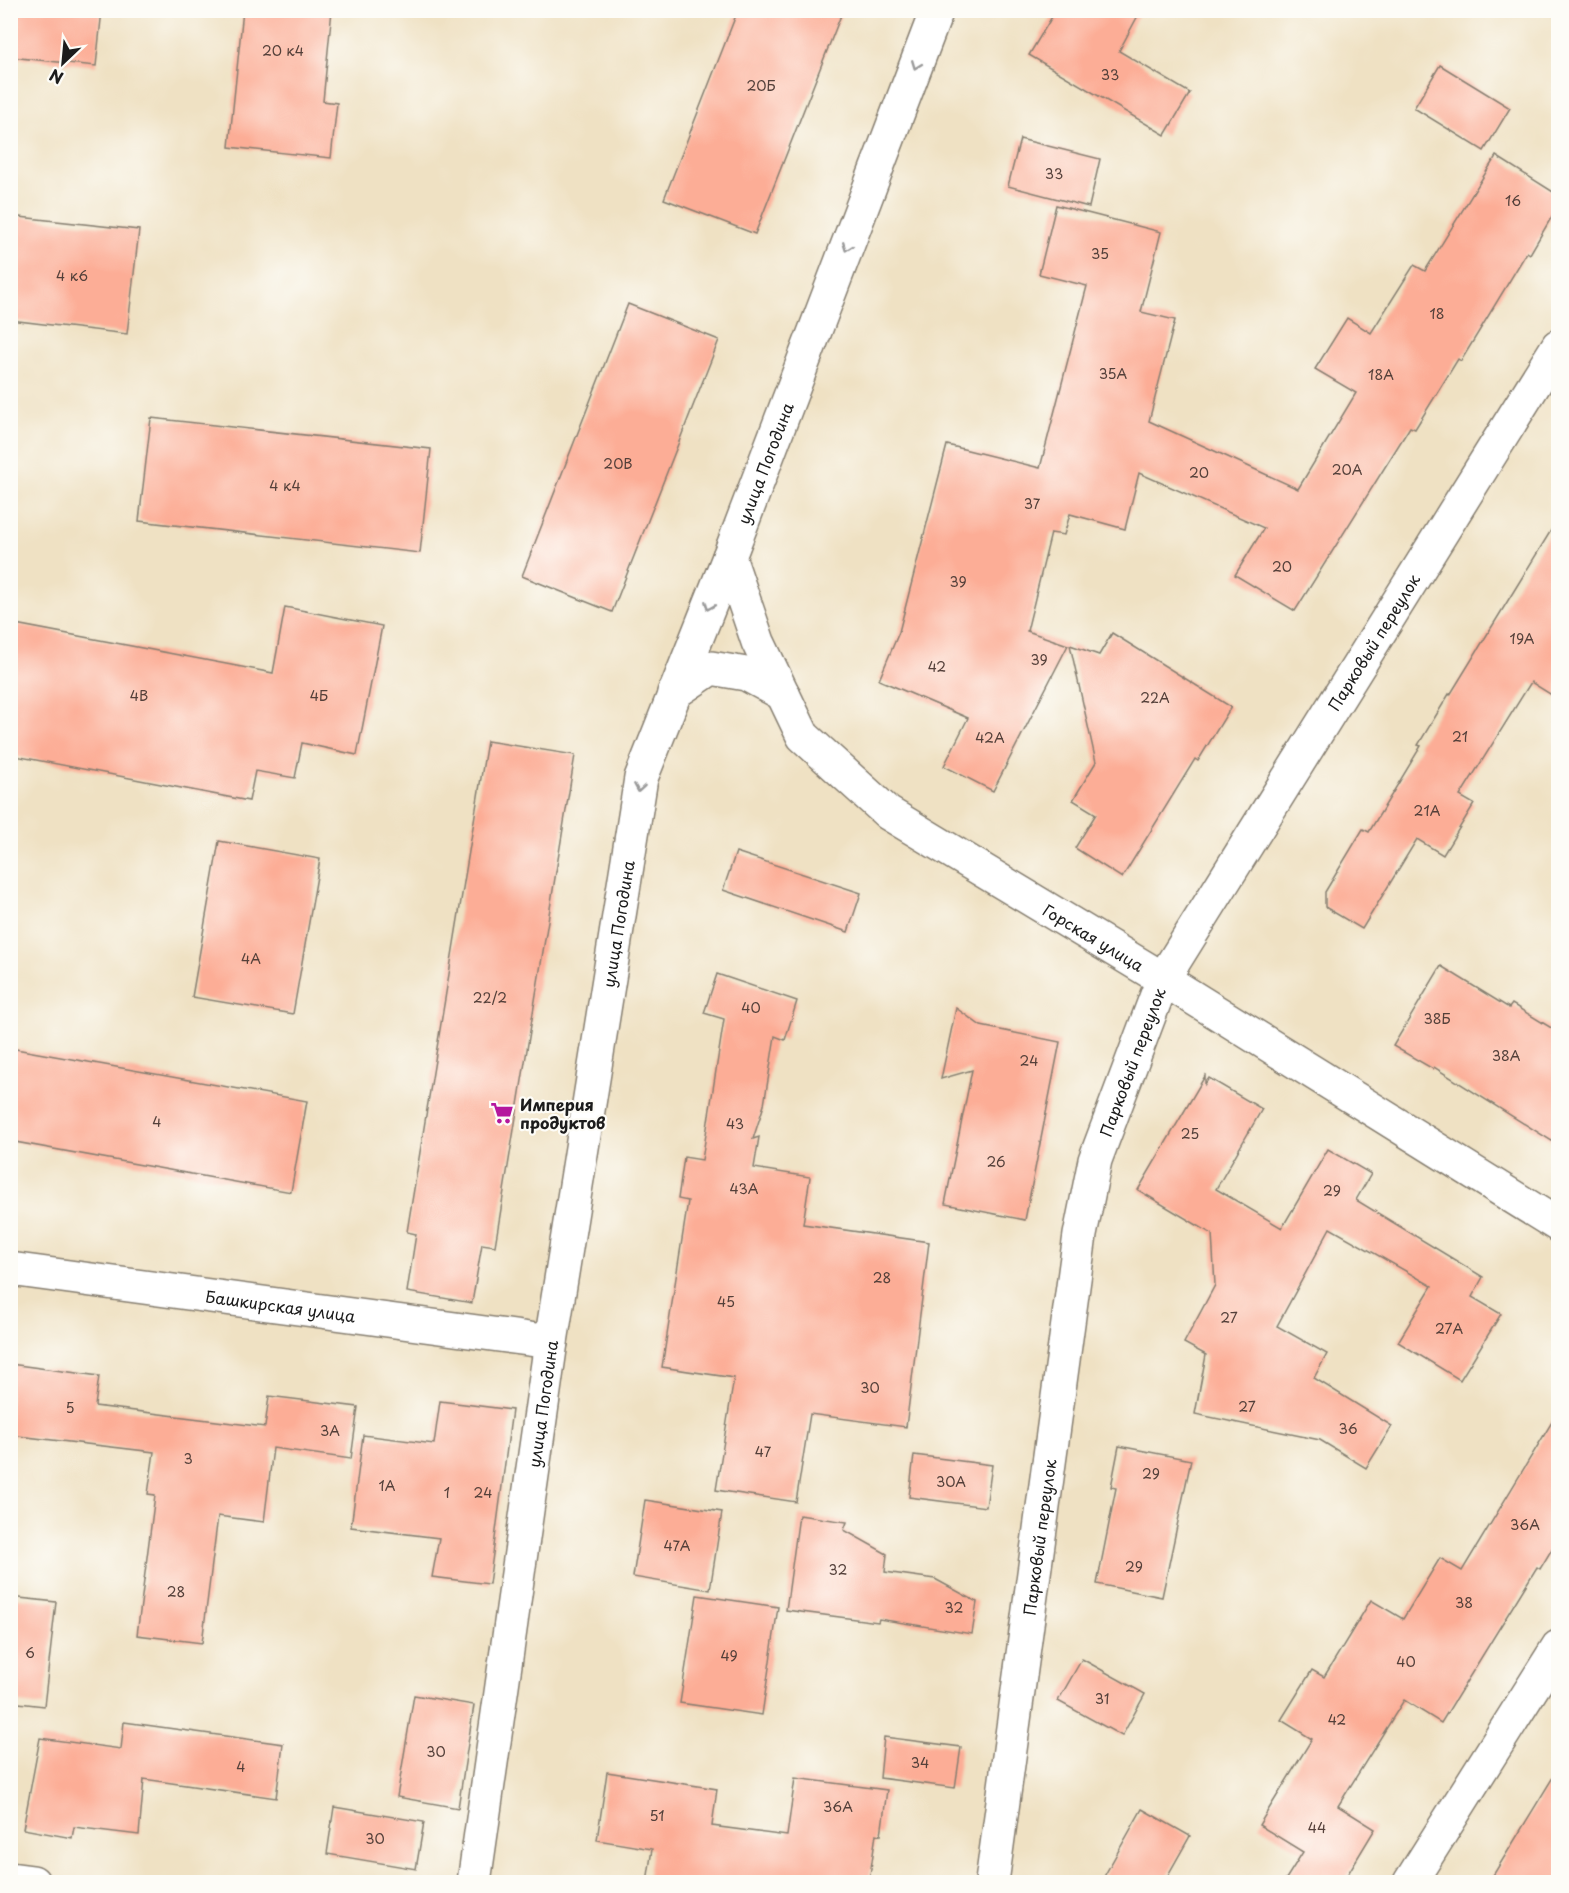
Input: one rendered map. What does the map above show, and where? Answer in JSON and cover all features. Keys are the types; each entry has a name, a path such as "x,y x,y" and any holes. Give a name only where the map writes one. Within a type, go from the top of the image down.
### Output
{"street":[{"name":"улица Погодина","path":"474,1882 551,1342 641,778 729,557 937,10"},
{"name":"Парковый переулок","path":"992,1882 1080,1235 1095,1160 1163,979 1558,346"},
{"name":"Горская улица","path":"729,557 758,642 803,736 888,813 1163,979 1558,1225"},
{"path":"674,693 711,668 746,674 783,694"},
{"name":"Башкирская улица","path":"10,1269 551,1342"},
{"path":"1410,1882 1558,1647"},
{"path":"10,1880 33,1882"}],"building":[{"path":"10,10 102,10 96,66 10,57"},
{"path":"243,10 332,10 323,101 337,103 331,158 229,147"},
{"path":"738,10 843,10 755,234 664,199"},
{"path":"1056,10 1141,10 1119,51 1190,93 1165,135 1029,55"},
{"path":"1440,65 1510,108 1484,151 1414,108"},
{"path":"1020,139 1100,159 1089,207 1008,186"},
{"path":"1496,156 1558,195 1558,206 1530,254 1527,252 1461,361 1458,359 1415,429 1410,427 1295,611 1235,575 1264,528 1139,473 1125,529 1070,514 1064,535 1051,533 1027,631 1068,645 993,791 944,766 968,718 879,680 899,632 947,445 1040,468 1087,286 1039,274 1056,205 1161,232 1141,312 1175,320 1149,421 1298,489 1356,393 1315,369 1347,318 1371,333 1414,265 1425,271"},
{"path":"10,216 139,230 127,334 10,320"},
{"path":"628,304 719,340 612,612 522,576"},
{"path":"151,418 431,449 420,553 139,521"},
{"path":"1558,519 1558,699 1531,682 1460,796 1474,804 1443,855 1417,839 1362,929 1325,907 1325,892 1363,829 1369,832 1421,746 1418,745"},
{"path":"285,607 382,626 357,755 302,743 295,778 255,771 249,801 10,755 10,623 273,673"},
{"path":"1112,633 1231,707 1198,761 1195,759 1122,878 1075,848 1096,814 1073,800 1096,762 1070,645 1099,655"},
{"path":"487,741 575,755 495,1246 482,1244 472,1303 407,1292 416,1234 407,1232"},
{"path":"219,841 320,859 293,1014 192,997"},
{"path":"736,852 861,893 848,932 723,890"},
{"path":"1441,966 1509,1008 1512,1004 1558,1032 1558,1145 1434,1067 1433,1069 1393,1046"},
{"path":"717,974 797,1001 785,1040 775,1036 764,1105 753,1139 759,1137 754,1168 810,1177 803,1224 929,1242 906,1427 810,1414 796,1502 716,1490 734,1378 662,1367 688,1201 678,1199 684,1157 702,1160 724,1019 704,1013"},
{"path":"956,1008 981,1026 1060,1042 1025,1220 945,1204 972,1070 941,1079"},
{"path":"10,1048 307,1101 291,1192 10,1141"},
{"path":"1205,1076 1205,1084 1209,1078 1262,1109 1216,1189 1282,1228 1328,1149 1371,1174 1356,1200 1483,1277 1472,1297 1501,1314 1460,1380 1398,1342 1432,1286 1330,1228 1277,1326 1327,1354 1314,1378 1392,1426 1366,1468 1320,1440 1195,1414 1206,1355 1184,1343 1215,1285 1212,1234 1138,1190"},
{"path":"10,1364 99,1376 95,1406 265,1427 269,1396 358,1407 351,1459 273,1448 264,1522 218,1516 202,1643 137,1635 155,1495 148,1494 154,1452 10,1435"},
{"path":"440,1401 512,1410 489,1584 432,1577 439,1538 351,1527 363,1435 434,1444"},
{"path":"1558,1412 1558,1539 1540,1569 1537,1567 1441,1723 1404,1700 1338,1806 1375,1829 1343,1882 1284,1882 1303,1852 1259,1825 1312,1739 1281,1720 1312,1670 1324,1677 1371,1600 1403,1619 1440,1558 1462,1571"},
{"path":"1119,1446 1191,1460 1162,1597 1097,1584 1116,1488 1111,1487"},
{"path":"914,1455 992,1465 986,1507 909,1497"},
{"path":"645,1500 722,1512 710,1590 633,1577"},
{"path":"799,1515 847,1522 844,1530 887,1554 885,1572 935,1579 977,1602 972,1634 879,1619 878,1622 786,1610"},
{"path":"697,1595 778,1607 762,1715 680,1703"},
{"path":"10,1597 56,1602 44,1706 10,1702"},
{"path":"1082,1659 1145,1694 1122,1736 1058,1701"},
{"path":"414,1695 474,1705 458,1808 397,1797"},
{"path":"124,1722 283,1744 276,1798 144,1779 139,1835 74,1827 72,1838 23,1829 40,1738 121,1749"},
{"path":"884,1737 961,1747 955,1788 880,1778"},
{"path":"1558,1769 1558,1882 1489,1882"},
{"path":"607,1772 717,1789 712,1826 787,1836 795,1778 887,1790 881,1835 876,1834 869,1882 647,1882 652,1849 597,1840"},
{"path":"334,1807 424,1822 416,1869 327,1854"},
{"path":"1142,1809 1190,1836 1164,1882 1101,1882"}],"place":[{"name":"Империя продуктов","path":"502,1113"}]}
